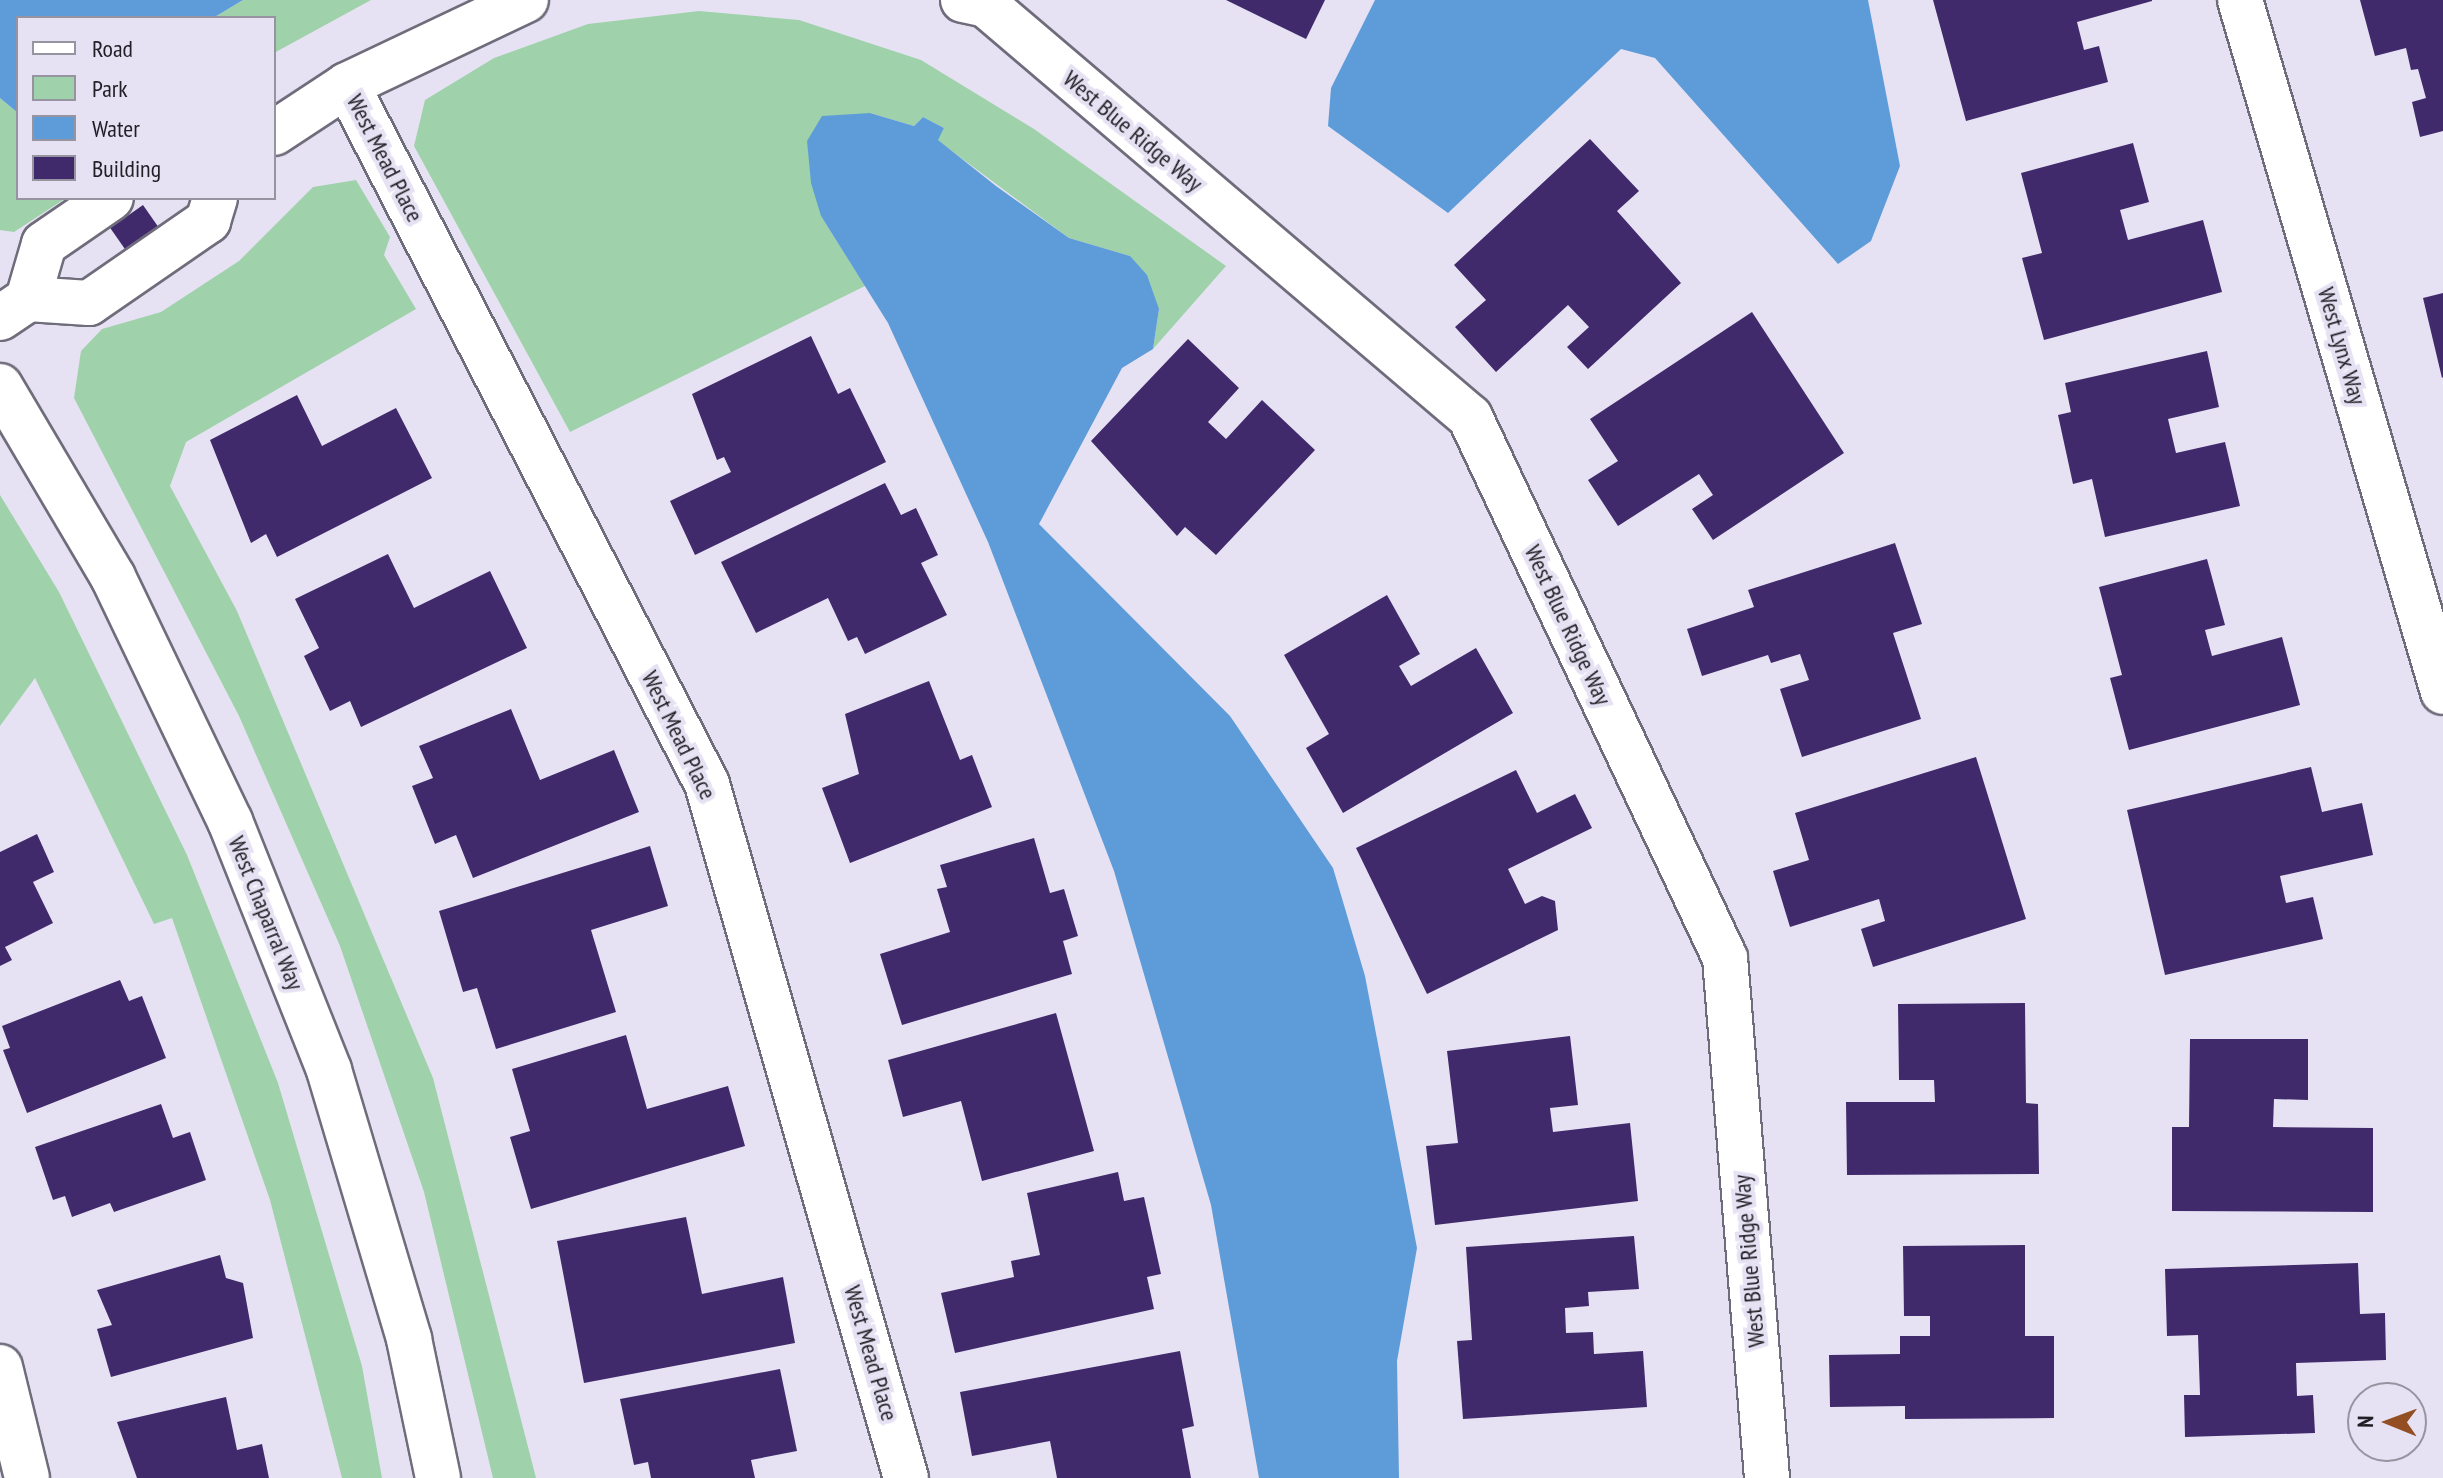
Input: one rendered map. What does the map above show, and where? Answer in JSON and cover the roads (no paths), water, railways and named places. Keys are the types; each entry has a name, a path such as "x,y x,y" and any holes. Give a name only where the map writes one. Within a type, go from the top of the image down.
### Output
{"street":[{"path":"276,132 347,85 526,0"},
{"name":"West Lynx Way","path":"2240,0 2443,692"},
{"name":"West Blue Ridge Way","path":"979,2 1470,417 1725,958 1767,1478"},
{"name":"West Mead Place","path":"347,85 707,784 906,1478"},
{"path":"108,200 44,244 14,309 89,303 208,221 214,200"},
{"name":"West Chaparral Way","path":"0,386 113,577 230,821 329,1070 409,1339 438,1478"},
{"path":"0,1367 27,1478"}],"water":[{"path":"0,0 243,0 216,16 16,16 16,111 0,98"},
{"path":"1375,0 1868,0 1900,166 1871,241 1838,264 1655,58 1621,49 1448,213 1328,126 1331,88"},
{"path":"870,113 914,126 923,117 944,128 938,140 996,186 1069,238 1130,256 1147,275 1159,309 1153,349 1122,368 1039,524 1230,716 1333,868 1365,976 1417,1248 1397,1361 1399,1478 1259,1478 1211,1205 1114,871 988,542 888,323 821,216 811,183 807,141 822,116"}]}
